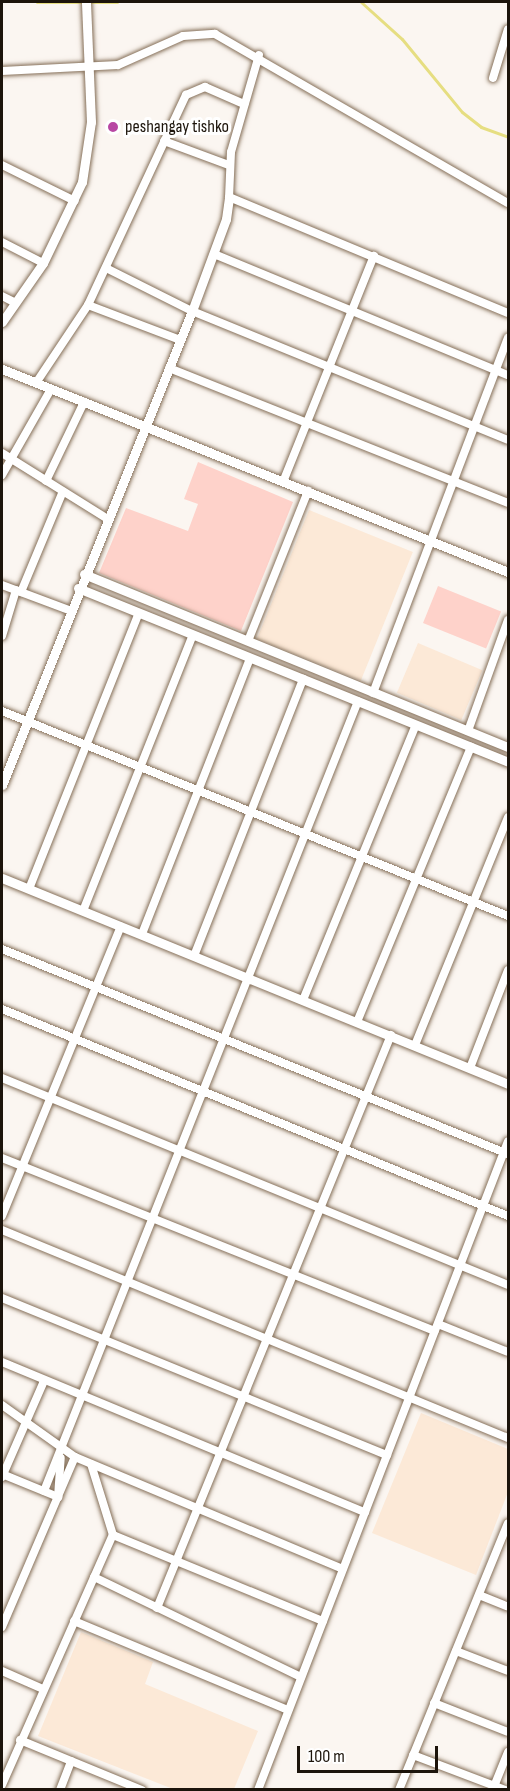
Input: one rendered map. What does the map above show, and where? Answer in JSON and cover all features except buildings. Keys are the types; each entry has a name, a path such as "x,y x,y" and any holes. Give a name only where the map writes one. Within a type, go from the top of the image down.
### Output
{"street":[{"path":"2,322 43,263 75,201 90,142 90,68 86,2"},
{"path":"494,78 508,29"},
{"path":"2,71 118,65 199,33 259,55 508,203"},
{"path":"2,785 69,610 169,368 213,254 228,197 229,165 259,55"},
{"path":"36,383 88,305 164,141 193,89 205,87 244,104"},
{"path":"164,141 229,165"},
{"path":"2,165 75,201"},
{"path":"228,197 508,313"},
{"path":"2,242 43,263"},
{"path":"213,254 508,375"},
{"path":"283,482 374,256"},
{"path":"106,268 192,311 508,440"},
{"path":"2,296 14,302"},
{"path":"88,305 180,340"},
{"path":"374,693 429,540 454,482 508,338"},
{"path":"169,368 508,503"},
{"path":"2,369 508,572"},
{"path":"2,475 51,389"},
{"path":"46,481 84,402"},
{"path":"2,453 106,518"},
{"path":"2,636 63,491"},
{"path":"248,641 308,491"},
{"path":"84,574 508,747"},
{"path":"2,585 69,610"},
{"path":"78,588 508,762"},
{"path":"29,889 140,613"},
{"path":"468,731 508,620"},
{"path":"83,911 193,634"},
{"path":"142,934 250,658"},
{"path":"194,956 254,813 303,679"},
{"path":"44,1491 85,1397 358,701"},
{"path":"2,711 508,916"},
{"path":"303,1000 416,725"},
{"path":"357,1022 471,747"},
{"path":"415,1045 508,817"},
{"path":"2,878 508,1084"},
{"path":"2,1216 121,926"},
{"path":"2,949 506,1153"},
{"path":"470,1068 508,970"},
{"path":"2,1009 206,1088 345,1149 508,1216"},
{"path":"157,1608 391,1035"},
{"path":"2,1078 508,1285"},
{"path":"258,1790 483,1206 506,1153 508,1141"},
{"path":"2,1158 293,1275 508,1352"},
{"path":"2,1230 268,1336 508,1438"},
{"path":"2,1298 387,1455"},
{"path":"2,1362 365,1512"},
{"path":"44,1380 2,1475 58,1497"},
{"path":"2,1405 62,1451 343,1569"},
{"path":"58,1497 62,1451"},
{"path":"44,1491 75,1457"},
{"path":"2,1627 75,1457"},
{"path":"2,1785 113,1534 91,1464"},
{"path":"399,1790 478,1595 505,1543 508,1522"},
{"path":"113,1534 323,1622"},
{"path":"94,1577 301,1677"},
{"path":"478,1595 508,1607"},
{"path":"74,1621 288,1710"},
{"path":"456,1651 508,1671"},
{"path":"2,1671 43,1689"},
{"path":"434,1703 508,1732"},
{"path":"20,1740 124,1786 142,1790"},
{"path":"494,1787 508,1752"},
{"path":"413,1755 505,1790"},
{"path":"60,1790 71,1761"}],"shaded area":[{"path":"198,462 293,502 241,631 99,573 126,508 188,531 198,504 184,499"},
{"path":"309,510 413,552 361,681 257,639"},
{"path":"438,586 501,611 486,649 423,623"},
{"path":"418,643 482,670 461,720 397,693"},
{"path":"421,1413 508,1449 508,1492 476,1575 372,1533"},
{"path":"81,1632 153,1662 145,1684 258,1731 234,1789 173,1789 38,1736"}],"waterway":[{"path":"37,2 117,2"},
{"path":"361,2 402,39 462,112 481,127 508,137"}],"place":[{"name":"peshangay tishko","path":"113,127"}]}
